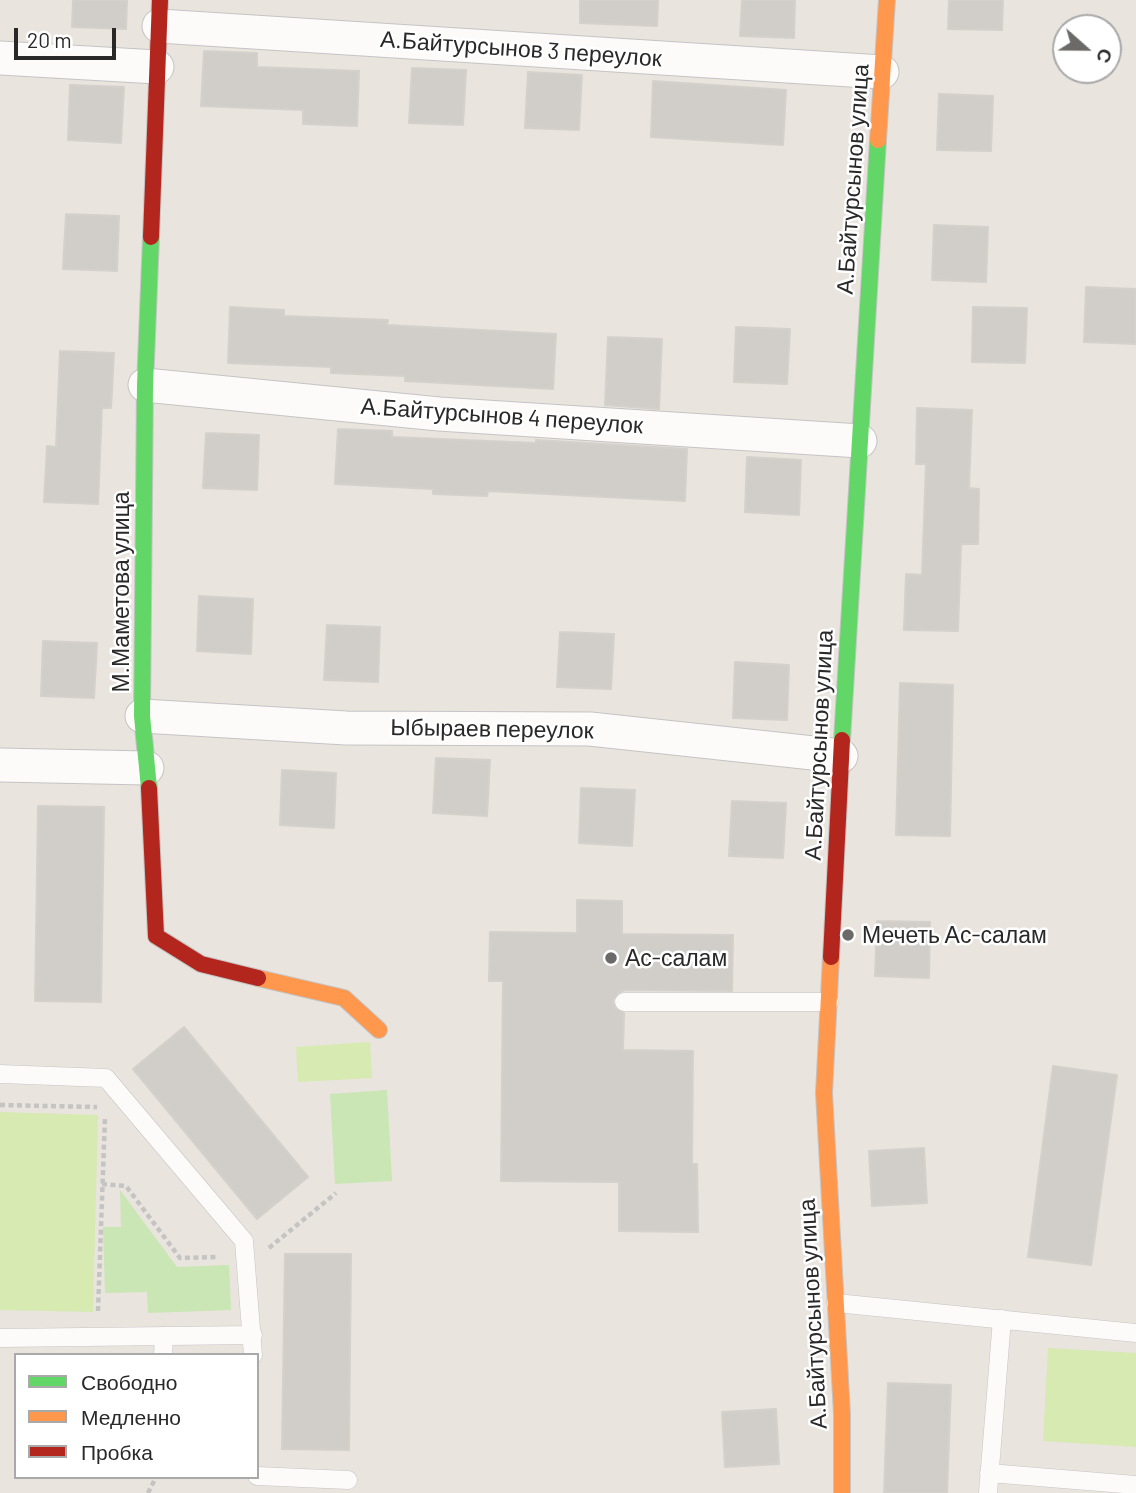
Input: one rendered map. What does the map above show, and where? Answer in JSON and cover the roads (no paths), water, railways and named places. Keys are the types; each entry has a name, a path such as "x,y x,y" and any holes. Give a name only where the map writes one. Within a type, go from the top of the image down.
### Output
{"street":[{"name":"А.Байтурсынов улица","path":"842,1493 842,1413 824,1093 841,757 887,0"},
{"name":"А.Байтурсынов 3 переулок","path":"160,13 882,72"},
{"name":"М.Маметова улица","path":"160,13 145,385 142,716 156,936 201,964 344,998 379,1030"},
{"path":"0,58 158,67"},
{"name":"А.Байтурсынов 4 переулок","path":"145,385 439,414 860,441"},
{"name":"Ыбыраев переулок","path":"142,716 346,728 590,729 841,757"},
{"path":"0,765 147,768"}],"lane":[{"path":"624,1002 829,1002"},
{"path":"0,1074 106,1078 244,1241 253,1353"},
{"path":"836,1303 1136,1333"},
{"path":"988,1493 1002,1319"},
{"path":"0,1338 253,1335"},
{"path":"163,1353 164,1336"},
{"path":"989,1473 1136,1485"},
{"path":"259,1476 348,1480"}],"place":[{"name":"Мечеть Ас-салам","path":"848,935"},
{"name":"Ас-салам","path":"611,958"}]}
